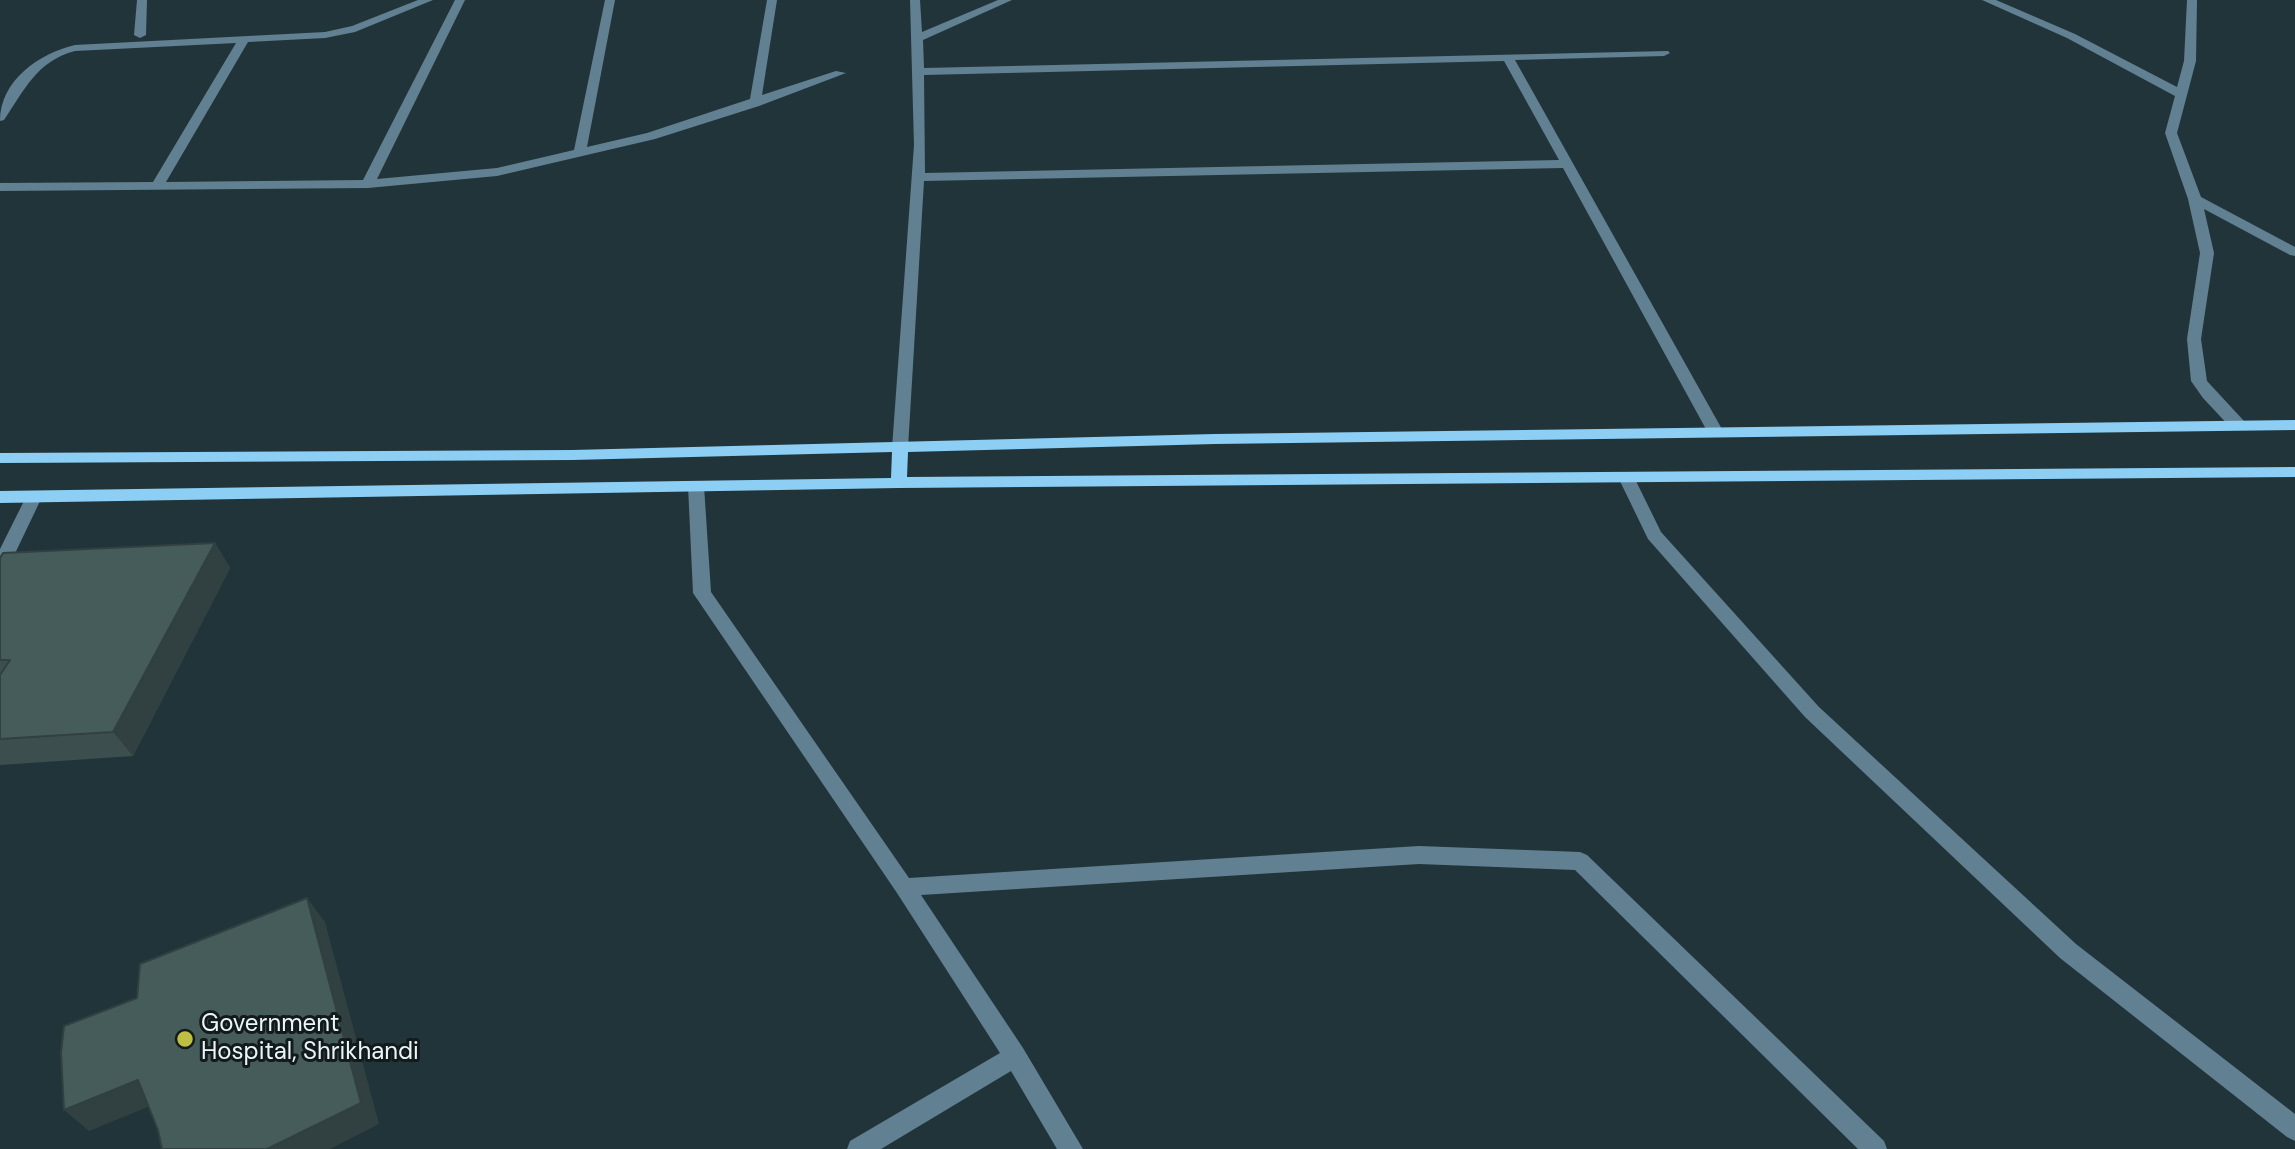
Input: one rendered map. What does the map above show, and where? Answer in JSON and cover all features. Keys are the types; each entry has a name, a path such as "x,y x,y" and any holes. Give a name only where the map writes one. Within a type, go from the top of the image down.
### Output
{"main road":[{"path":"0,458 572,455 1715,432 2295,425"},
{"path":"899,483 900,447"},
{"path":"0,497 899,483 2295,471"}],"street":[{"path":"140,35 142,0"},
{"path":"0,117 35,64 51,52 75,48 325,35 355,29 428,0"},
{"path":"369,184 460,0"},
{"path":"579,155 610,0"},
{"path":"755,103 772,0"},
{"path":"900,447 918,177 915,0"},
{"path":"917,38 1007,0"},
{"path":"1987,0 2071,36 2181,94"},
{"path":"2192,0 2190,61 2171,133 2194,199 2207,253 2194,339 2199,381 2208,395 2238,425"},
{"path":"158,184 243,41"},
{"path":"918,72 1664,53"},
{"path":"1507,56 1715,432"},
{"path":"0,187 369,184 497,172 579,155 755,103 840,73"},
{"path":"918,177 1566,164"},
{"path":"2194,199 2295,252"},
{"path":"1626,477 1654,535 1812,712 2068,951 2295,1129"},
{"path":"696,486 702,593 904,887 1015,1056 1071,1149"},
{"path":"0,566 34,497"},
{"path":"904,887 1419,855 1580,862 1875,1149"},
{"path":"859,1149 1015,1056"}],"building":[{"path":"215,543 113,732 0,739 0,675 10,660 0,660 0,558 3,553"},
{"path":"307,898 361,1103 267,1149 162,1149 158,1130 138,1080 64,1110 61,1053 64,1026 137,998 140,964"}],"place":[{"name":"Government Hospital, Shrikhandi","path":"185,1039"}]}
